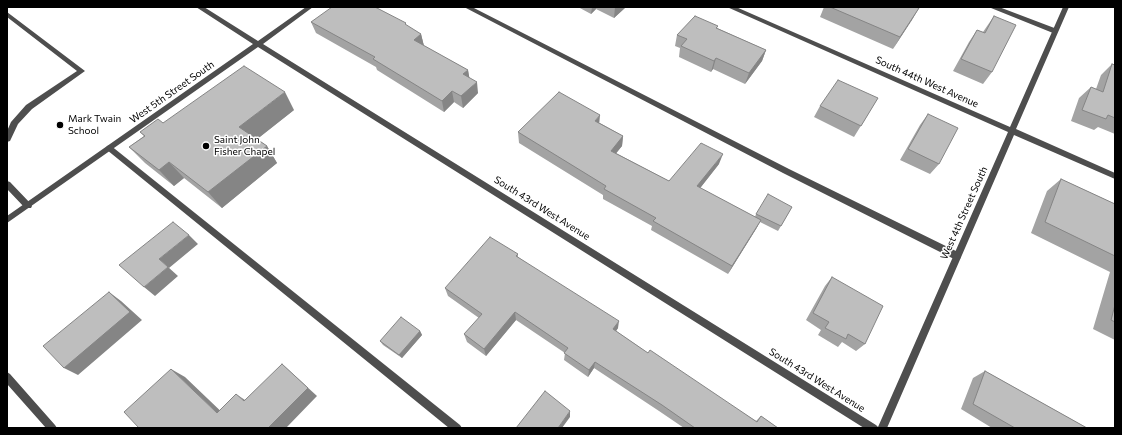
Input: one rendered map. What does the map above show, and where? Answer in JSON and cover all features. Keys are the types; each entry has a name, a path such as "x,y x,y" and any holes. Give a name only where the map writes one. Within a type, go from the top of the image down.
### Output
{"street":[{"name":"South 43rd West Avenue","path":"199,7 873,428"},
{"name":"West 5th Street South","path":"7,220 310,7"},
{"path":"467,7 772,164 957,256"},
{"name":"South 44th West Avenue","path":"730,7 1115,176"},
{"path":"993,7 1055,31"},
{"name":"West 4th Street South","path":"882,428 1066,7"},
{"path":"7,14 82,71 29,107 15,122 7,139"},
{"path":"110,148 457,428"},
{"path":"7,184 28,206"},
{"path":"7,377 52,428"}],"building":[{"path":"332,7 375,7 406,23 405,24 421,34 414,40 468,70 463,74 477,82 461,96 452,91 442,101 373,59 375,57 311,22"},
{"path":"830,7 915,7 919,8 900,37"},
{"path":"695,16 718,26 716,28 766,50 749,73 716,58 714,61 681,46 687,39 677,35"},
{"path":"994,16 1016,25 992,72 961,59 977,30 985,33"},
{"path":"1112,64 1115,65 1115,118 1108,115 1106,119 1082,110 1091,87 1103,92"},
{"name":"Saint John Fisher Chapel","path":"244,66 285,92 239,127 267,146 208,192 169,162 159,170 129,147 145,136 140,132 158,119 163,123"},
{"path":"838,80 878,98 861,126 820,106"},
{"path":"559,92 600,115 595,121 623,136 611,151 669,181 701,143 723,154 697,186 761,220 732,266 653,221 656,218 604,189 606,186 518,132"},
{"path":"928,114 958,128 939,164 908,149"},
{"path":"1061,179 1115,204 1115,256 1045,222"},
{"path":"768,194 792,207 781,226 756,214"},
{"path":"173,222 189,235 159,259 168,267 144,287 119,265"},
{"path":"490,237 518,254 516,256 619,321 613,329 648,353 650,350 757,422 761,416 778,428 695,428 595,362 589,370 564,353 568,348 515,312 484,349 464,334 482,314 445,288"},
{"path":"832,277 883,306 865,344 848,334 846,339 825,328 829,322 813,313"},
{"path":"109,292 130,312 64,368 43,346"},
{"path":"1115,305 1115,322 1111,320"},
{"path":"401,317 420,331 399,355 380,341"},
{"path":"282,364 308,388 268,428 139,428 124,412 171,369 217,413 236,394 244,401"},
{"path":"985,371 1087,428 1015,428 973,404"},
{"path":"545,391 570,411 558,428 516,428"}],"place":[{"name":"Mark Twain School","path":"60,125"},
{"name":"Saint John Fisher Chapel","path":"206,146"}]}
